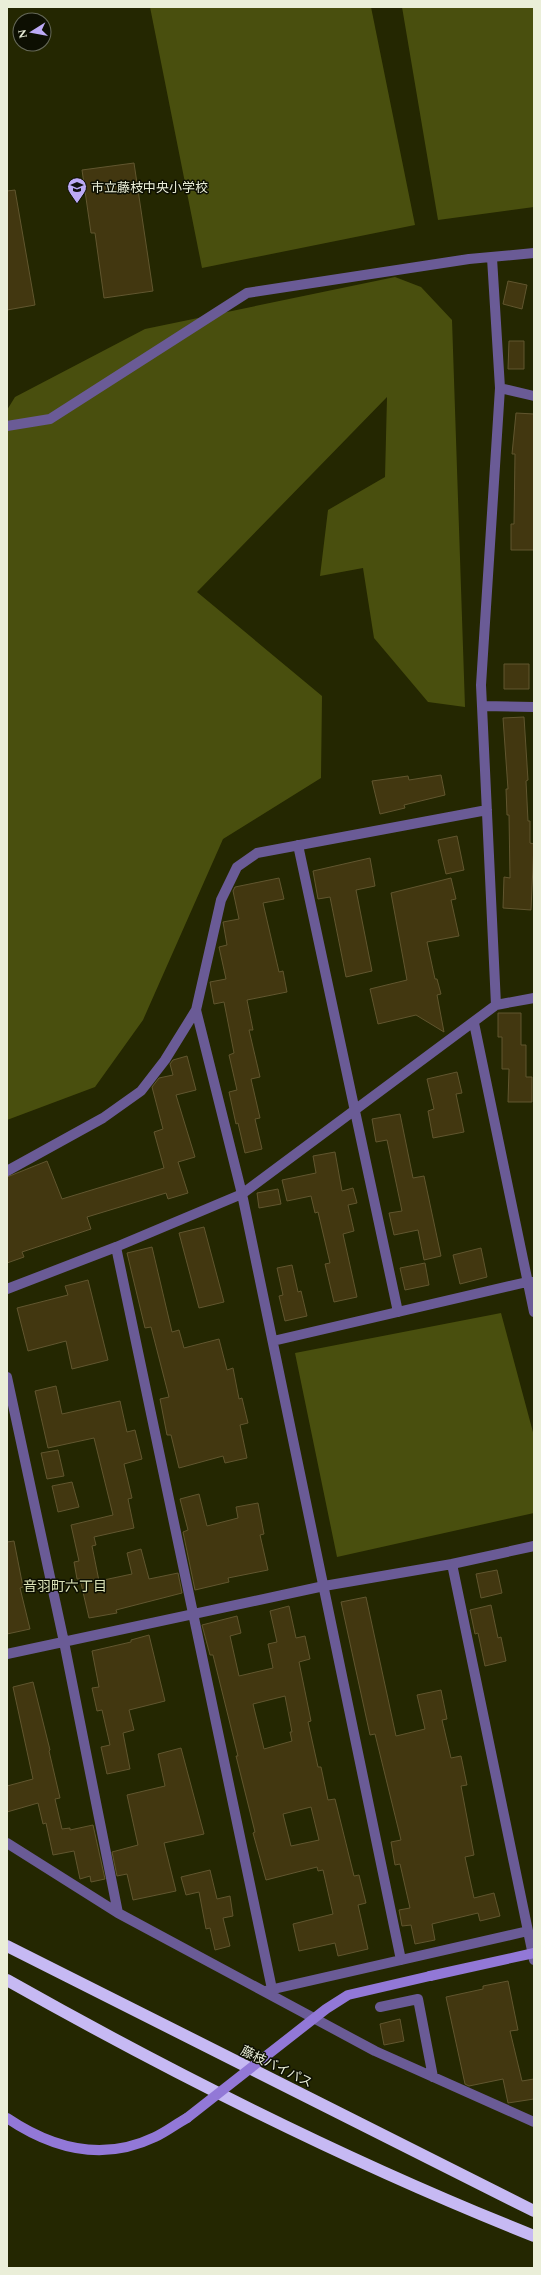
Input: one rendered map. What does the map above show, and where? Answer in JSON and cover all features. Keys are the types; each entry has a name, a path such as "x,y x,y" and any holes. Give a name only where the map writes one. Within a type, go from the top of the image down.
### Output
{"highway":[{"name":"藤枝バイパス","path":"7,1946 534,2211"},
{"path":"7,1980 230,2099 459,2206 534,2236"}],"street":[{"path":"7,426 50,419 247,293 469,259 534,254"},
{"path":"492,258 500,388 481,685 496,1005"},
{"path":"500,388 534,396"},
{"path":"482,706 534,706"},
{"path":"7,1171 103,1118 141,1090 165,1060 196,1010 221,900 237,867 257,853 486,810"},
{"path":"298,845 398,1312"},
{"path":"7,1289 116,1247 242,1194 474,1023 496,1005 534,998"},
{"path":"196,1010 242,1194 401,1960"},
{"path":"474,1023 531,1282 534,1312"},
{"path":"116,1247 193,1614 268,1990"},
{"path":"273,1341 531,1282"},
{"path":"7,1376 64,1642 118,1914"},
{"path":"7,1654 324,1586 452,1564 534,1546"},
{"path":"7,2118 28,2132 49,2142 69,2148 92,2150 120,2148 155,2137 187,2118 326,2009 348,1995 430,1976 534,1955 452,1564"},
{"path":"7,1843 118,1914 268,1990 375,2051 534,2122"},
{"path":"268,1990 528,1930"},
{"path":"380,2007 418,1999 433,2077"}],"green space":[{"path":"150,7 371,7 415,225 202,268"},
{"path":"402,7 534,7 534,207 438,220"},
{"path":"395,277 421,287 452,320 465,707 428,702 374,638 363,568 320,576 328,510 385,477 387,397 197,592 322,696 321,778 223,839 143,1020 95,1087 7,1120 7,410 15,397 145,329"},
{"path":"501,1313 534,1436 534,1513 337,1557 295,1353"}],"building":[{"path":"134,163 153,291 104,298 95,233 91,233 82,170"},
{"path":"15,190 35,305 7,310 7,191"},
{"path":"508,281 527,285 522,309 503,304"},
{"path":"509,341 524,341 524,369 508,369"},
{"path":"516,413 534,414 534,550 511,550 511,524 514,524 515,454 512,454"},
{"path":"504,664 529,664 529,689 504,689"},
{"path":"524,717 528,780 526,781 528,821 530,821 530,843 534,844 531,910 503,908 504,877 510,878 509,815 507,815 506,789 508,789 503,718"},
{"path":"441,775 445,795 404,805 405,808 380,814 372,781 408,776 409,780"},
{"path":"457,836 464,870 446,874 438,840"},
{"path":"370,858 375,886 356,890 372,971 346,977 330,897 318,899 313,871"},
{"path":"279,878 284,899 263,903 279,972 283,971 287,992 247,1000 253,1030 249,1030 260,1077 251,1079 260,1118 255,1119 262,1149 245,1153 238,1123 236,1124 229,1092 237,1090 229,1055 234,1053 224,1002 214,1004 210,982 226,979 219,947 227,945 223,922 239,919 233,891 235,887"},
{"path":"451,878 456,899 451,900 459,936 427,942 435,979 437,979 441,994 437,995 444,1032 416,1015 378,1024 370,989 407,980 391,893"},
{"path":"498,1013 521,1013 521,1045 526,1045 526,1077 532,1077 532,1102 508,1102 509,1069 502,1069 502,1037 498,1037"},
{"path":"187,1056 196,1090 176,1095 195,1157 178,1162 188,1193 168,1199 166,1193 87,1217 91,1229 22,1252 24,1257 7,1263 7,1177 47,1161 62,1199 164,1168 154,1132 163,1129 152,1087 159,1078 173,1075 170,1064 173,1060"},
{"path":"457,1072 462,1093 456,1094 464,1132 433,1138 428,1111 434,1109 427,1079"},
{"path":"400,1114 413,1178 424,1176 441,1256 424,1260 418,1230 394,1235 389,1213 402,1211 387,1140 376,1142 372,1119"},
{"path":"335,1152 342,1191 353,1188 357,1203 348,1205 354,1231 343,1234 357,1297 334,1302 325,1264 330,1263 318,1212 315,1213 311,1196 287,1201 282,1180 316,1173 313,1156"},
{"path":"278,1189 281,1204 259,1208 257,1193"},
{"path":"204,1227 224,1302 199,1308 179,1233"},
{"path":"152,1247 172,1332 179,1330 184,1348 219,1339 227,1370 233,1368 239,1399 242,1398 248,1423 240,1425 247,1458 225,1463 223,1456 179,1468 171,1435 167,1435 160,1399 169,1397 151,1327 145,1328 127,1253"},
{"path":"481,1248 487,1277 460,1284 453,1255"},
{"path":"425,1263 429,1285 405,1290 400,1268"},
{"path":"292,1265 298,1292 301,1291 307,1316 285,1321 279,1296 283,1295 277,1268"},
{"path":"88,1280 108,1360 72,1369 66,1341 28,1351 17,1308 68,1295 65,1286"},
{"path":"56,1386 62,1414 120,1401 127,1432 135,1430 142,1459 124,1464 132,1498 128,1499 134,1528 94,1537 96,1545 92,1546 99,1581 132,1574 127,1553 141,1549 149,1579 178,1573 182,1593 116,1610 117,1613 89,1618 80,1579 77,1579 74,1562 79,1561 71,1525 113,1515 94,1438 48,1448 35,1391"},
{"path":"58,1450 64,1476 47,1479 41,1453"},
{"path":"72,1482 79,1507 58,1512 52,1486"},
{"path":"199,1494 207,1526 238,1518 236,1507 258,1503 264,1534 260,1535 268,1570 228,1578 229,1582 195,1590 183,1532 188,1530 180,1499"},
{"path":"14,1541 23,1587 20,1588 30,1629 7,1634 7,1542"},
{"path":"497,1570 502,1593 481,1598 476,1574"},
{"path":"366,1597 396,1736 425,1729 417,1695 441,1690 447,1719 442,1720 451,1758 461,1756 467,1785 461,1786 474,1855 465,1857 474,1898 494,1893 500,1916 480,1921 478,1913 432,1924 435,1940 415,1944 411,1925 402,1926 399,1910 410,1908 400,1864 395,1865 391,1842 401,1840 375,1734 370,1735 341,1602"},
{"path":"491,1605 498,1638 501,1637 506,1661 485,1666 478,1633 475,1634 470,1610"},
{"path":"289,1606 296,1638 305,1636 310,1659 299,1662 311,1721 308,1722 318,1767 321,1767 328,1800 335,1799 354,1876 359,1875 366,1903 358,1905 368,1949 338,1956 335,1943 299,1951 293,1924 333,1914 323,1870 318,1871 317,1867 266,1880 253,1833 255,1832 236,1756 238,1756 213,1655 210,1655 202,1625 237,1616 241,1633 230,1636 239,1676 273,1668 268,1644 277,1642 270,1611","holes":["285,1696 292,1732 290,1732 292,1741 264,1749 253,1704","311,1807 319,1840 291,1846 283,1814"]},
{"path":"149,1635 165,1701 129,1710 134,1730 123,1733 130,1769 107,1774 101,1747 110,1745 102,1710 97,1711 92,1688 99,1687 92,1651 131,1642 131,1640"},
{"path":"33,1682 60,1798 55,1799 62,1829 70,1828 70,1830 93,1825 105,1879 91,1882 90,1876 80,1879 74,1851 53,1855 46,1823 43,1824 38,1803 7,1812 7,1786 33,1779 13,1687"},
{"path":"181,1748 204,1834 164,1843 176,1891 133,1900 127,1874 117,1876 112,1852 138,1845 127,1795 165,1786 158,1754"},
{"path":"210,1870 217,1899 230,1896 233,1916 223,1918 230,1946 215,1950 210,1928 206,1929 199,1892 186,1895 181,1877"},
{"path":"508,1981 518,2030 510,2031 522,2081 534,2079 534,2099 508,2103 503,2079 469,2086 465,2084 446,1997 483,1989 483,1986"},
{"path":"400,2019 404,2041 384,2045 380,2024"}],"place":[{"name":"市立藤枝中央小学校","path":"77,204"}],"district":[{"name":"音羽町六丁目","path":"65,1586"}]}
